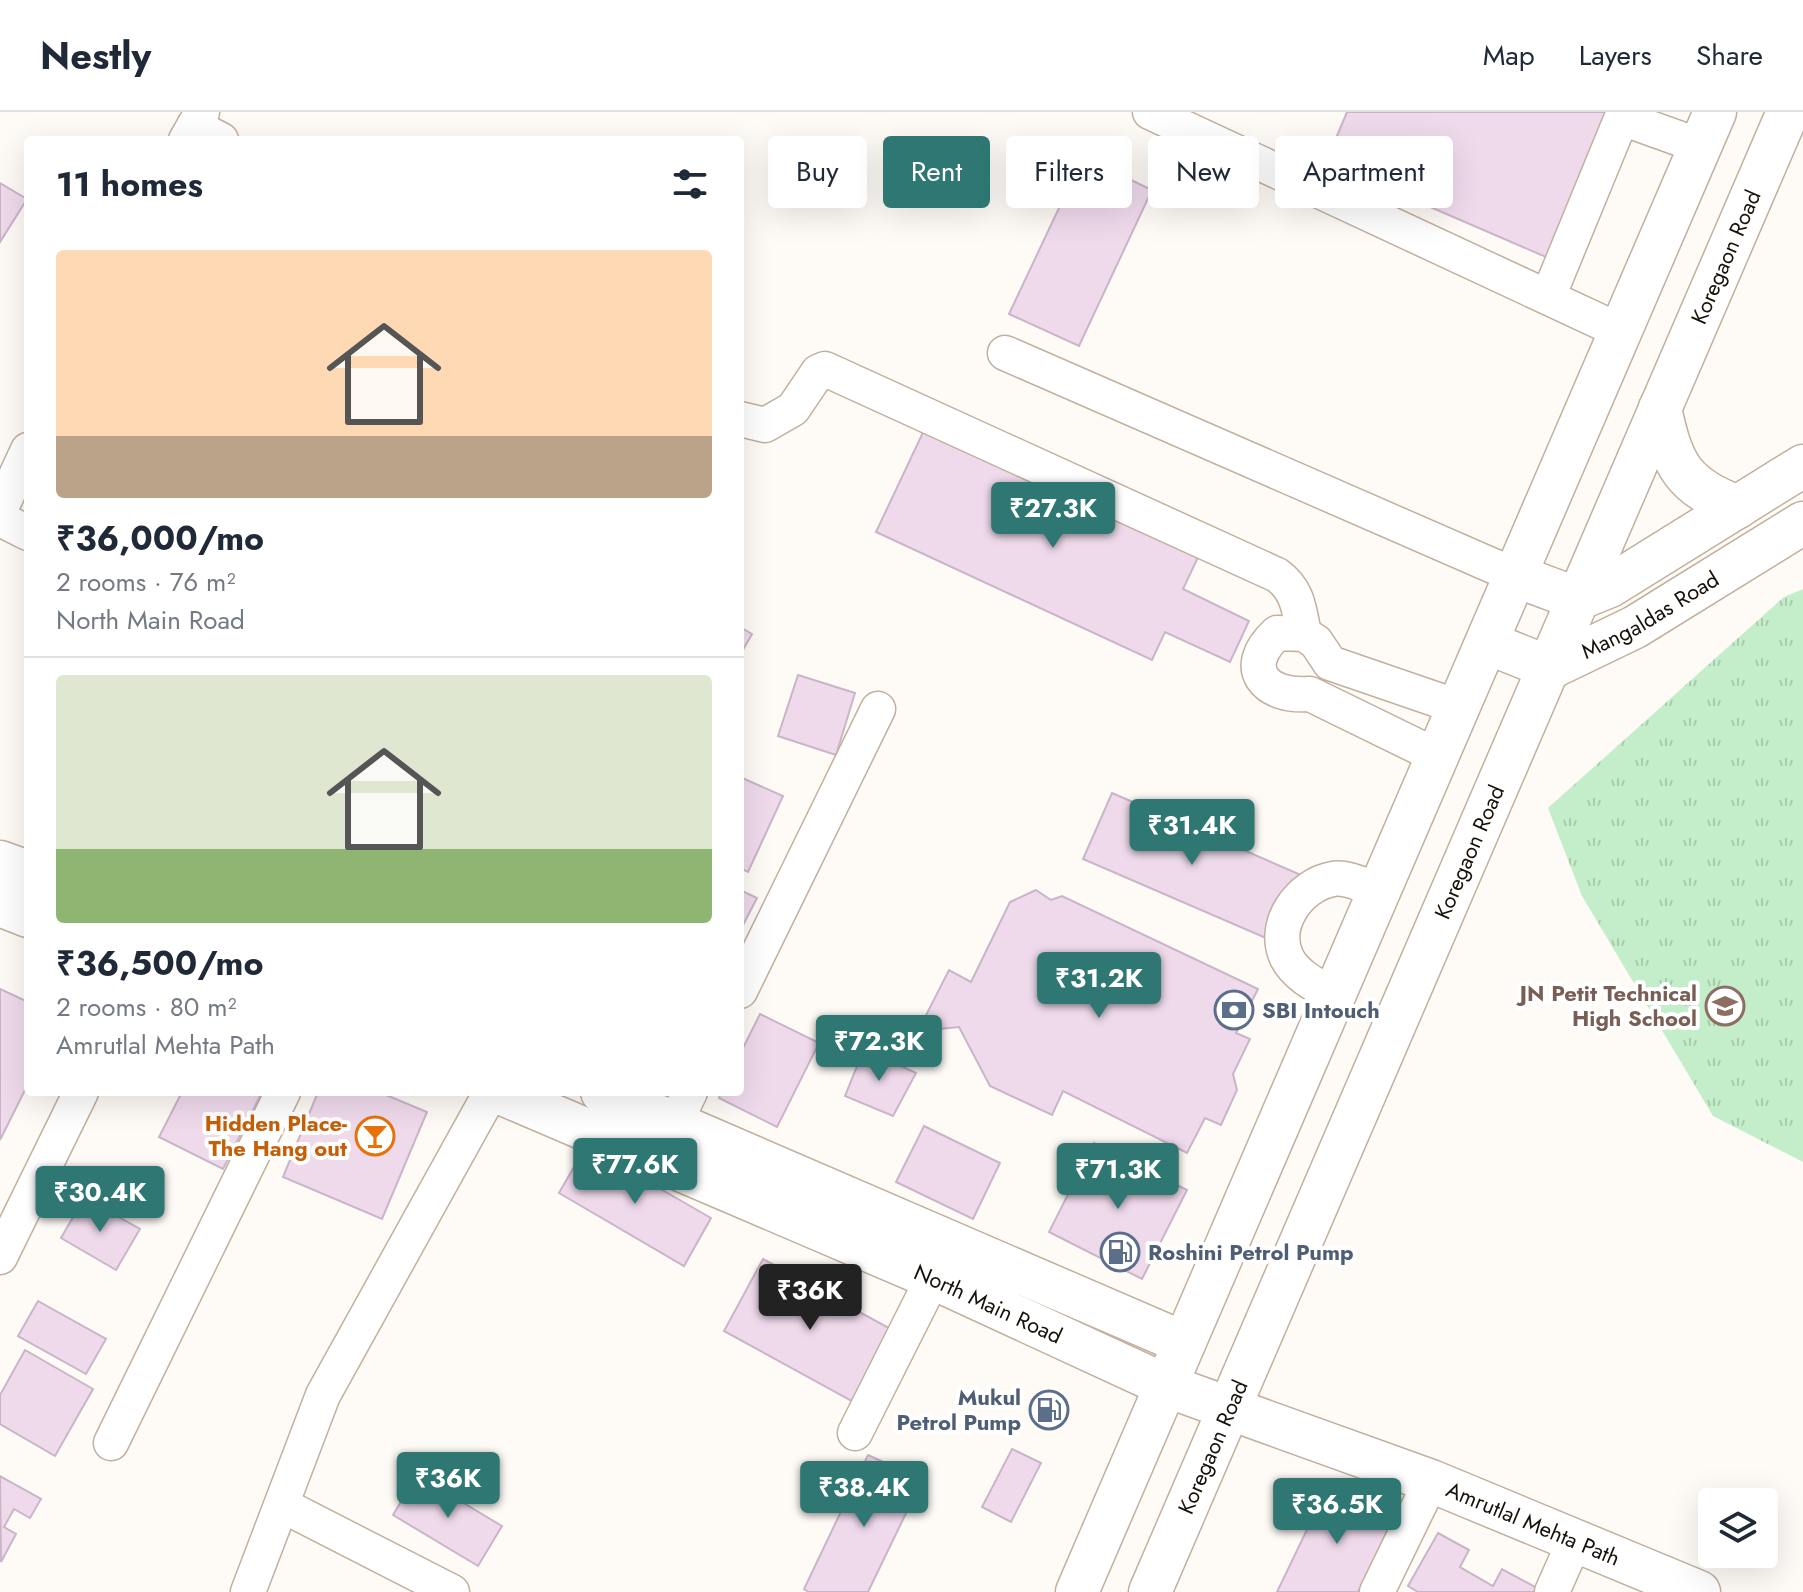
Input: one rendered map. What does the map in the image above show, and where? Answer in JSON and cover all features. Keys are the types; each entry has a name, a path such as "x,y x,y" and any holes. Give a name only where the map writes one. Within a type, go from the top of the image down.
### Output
{"main road":[{"name":"Koregaon Road","path":"1150,1592 1788,112"},
{"path":"1077,1592 1461,708 1708,129"},
{"path":"1660,408 1667,441 1680,469 1703,494 1738,507"},
{"name":"Mangaldas Road","path":"1578,599 1610,586 1803,466"},
{"name":"Mangaldas Road","path":"1550,668 1635,627 1803,523"},
{"path":"1516,576 1578,599"},
{"path":"1488,643 1550,668"},
{"path":"0,862 24,871"},
{"path":"0,905 24,914"},
{"name":"North Main Road","path":"507,1096 933,1278 1167,1386 1229,1410"},
{"name":"North Main Road","path":"622,1096 683,1108 1184,1343"},
{"name":"Amrutlal Mehta Path","path":"1229,1410 1431,1481 1699,1592"}],"street":[{"path":"1150,112 1620,331"},
{"path":"1548,297 1623,115 1708,129"},
{"path":"1005,353 1516,576"},
{"path":"744,421 755,426 765,425 793,409 818,372 825,369 1277,575 1290,584 1297,597 1304,634"},
{"path":"0,510 24,459"},
{"path":"0,519 24,531"},
{"path":"1439,757 1310,694 1290,696 1271,690 1261,678 1257,661 1263,645 1277,633 1304,634 1316,642 1330,663 1461,708"},
{"path":"744,983 878,709"},
{"path":"1335,996 1307,981 1287,959 1281,932 1290,909 1311,887 1336,878 1381,891"},
{"path":"0,1257 79,1096"},
{"path":"111,1443 281,1096"},
{"path":"248,1592 323,1395 489,1096"},
{"path":"855,1433 933,1278"},
{"path":"1377,1592 1431,1481"},
{"path":"282,1505 452,1592"},
{"path":"1552,1592 1575,1540"}],"green space":[{"name":"JN Petit Technical High School","path":"1803,589 1803,1162 1713,1116 1582,896 1548,808 1784,597"}],"building":[{"path":"1347,112 1609,112 1546,257 1433,208 1453,208 1453,136 1337,136"},
{"path":"1132,180 1148,188 1148,199 1079,346 1009,314 1059,208 1132,208"},
{"path":"0,183 24,197 24,204 0,242"},
{"path":"926,426 1200,553 1183,589 1249,621 1230,662 1165,632 1152,660 876,532"},
{"path":"744,629 752,634 744,648"},
{"path":"798,675 855,693 836,755 778,736"},
{"path":"744,779 783,796 748,872 744,870"},
{"path":"1112,793 1301,875 1273,941 1083,859"},
{"path":"1036,890 1051,900 1062,896 1258,989 1236,1033 1250,1039 1233,1074 1237,1090 1221,1125 1205,1118 1187,1153 1063,1091 1052,1115 990,1086 959,1027 918,1031 949,970 971,982 1010,902"},
{"path":"744,892 757,898 744,923"},
{"path":"0,989 24,1000 24,1092 0,1140"},
{"path":"760,1014 819,1043 777,1127 719,1098 744,1096 744,1046"},
{"path":"864,1049 916,1073 893,1116 845,1096"},
{"path":"180,1096 260,1096 223,1169 159,1137"},
{"path":"316,1096 389,1096 427,1112 382,1219 283,1177"},
{"path":"924,1126 1000,1163 973,1219 896,1182"},
{"path":"1094,1143 1187,1190 1142,1279 1049,1232"},
{"path":"586,1146 711,1218 684,1266 559,1193"},
{"path":"84,1198 140,1229 116,1270 61,1238"},
{"path":"763,1259 896,1332 857,1404 724,1331"},
{"path":"38,1301 106,1339 86,1374 18,1336"},
{"path":"25,1350 93,1389 55,1456 0,1424 0,1395"},
{"path":"1012,1449 1041,1463 1011,1522 982,1507"},
{"path":"868,1455 922,1480 868,1592 809,1592 804,1589"},
{"path":"417,1475 502,1526 478,1566 393,1515"},
{"path":"0,1476 41,1499 30,1518 14,1509 4,1527 16,1534 1,1562"},
{"path":"1328,1486 1394,1517 1358,1592 1277,1592"},
{"path":"1438,1533 1469,1550 1460,1567 1493,1586 1502,1569 1537,1588 1534,1592 1418,1592 1408,1586"}],"place":[{"name":"JN Petit Technical High School","path":"1725,1006"},
{"name":"SBI Intouch","path":"1234,1010"},
{"name":"Hidden Place- The Hang out","path":"375,1136"},
{"name":"Roshini Petrol Pump","path":"1120,1252"},
{"name":"Mukul Petrol Pump","path":"1049,1410"}]}
